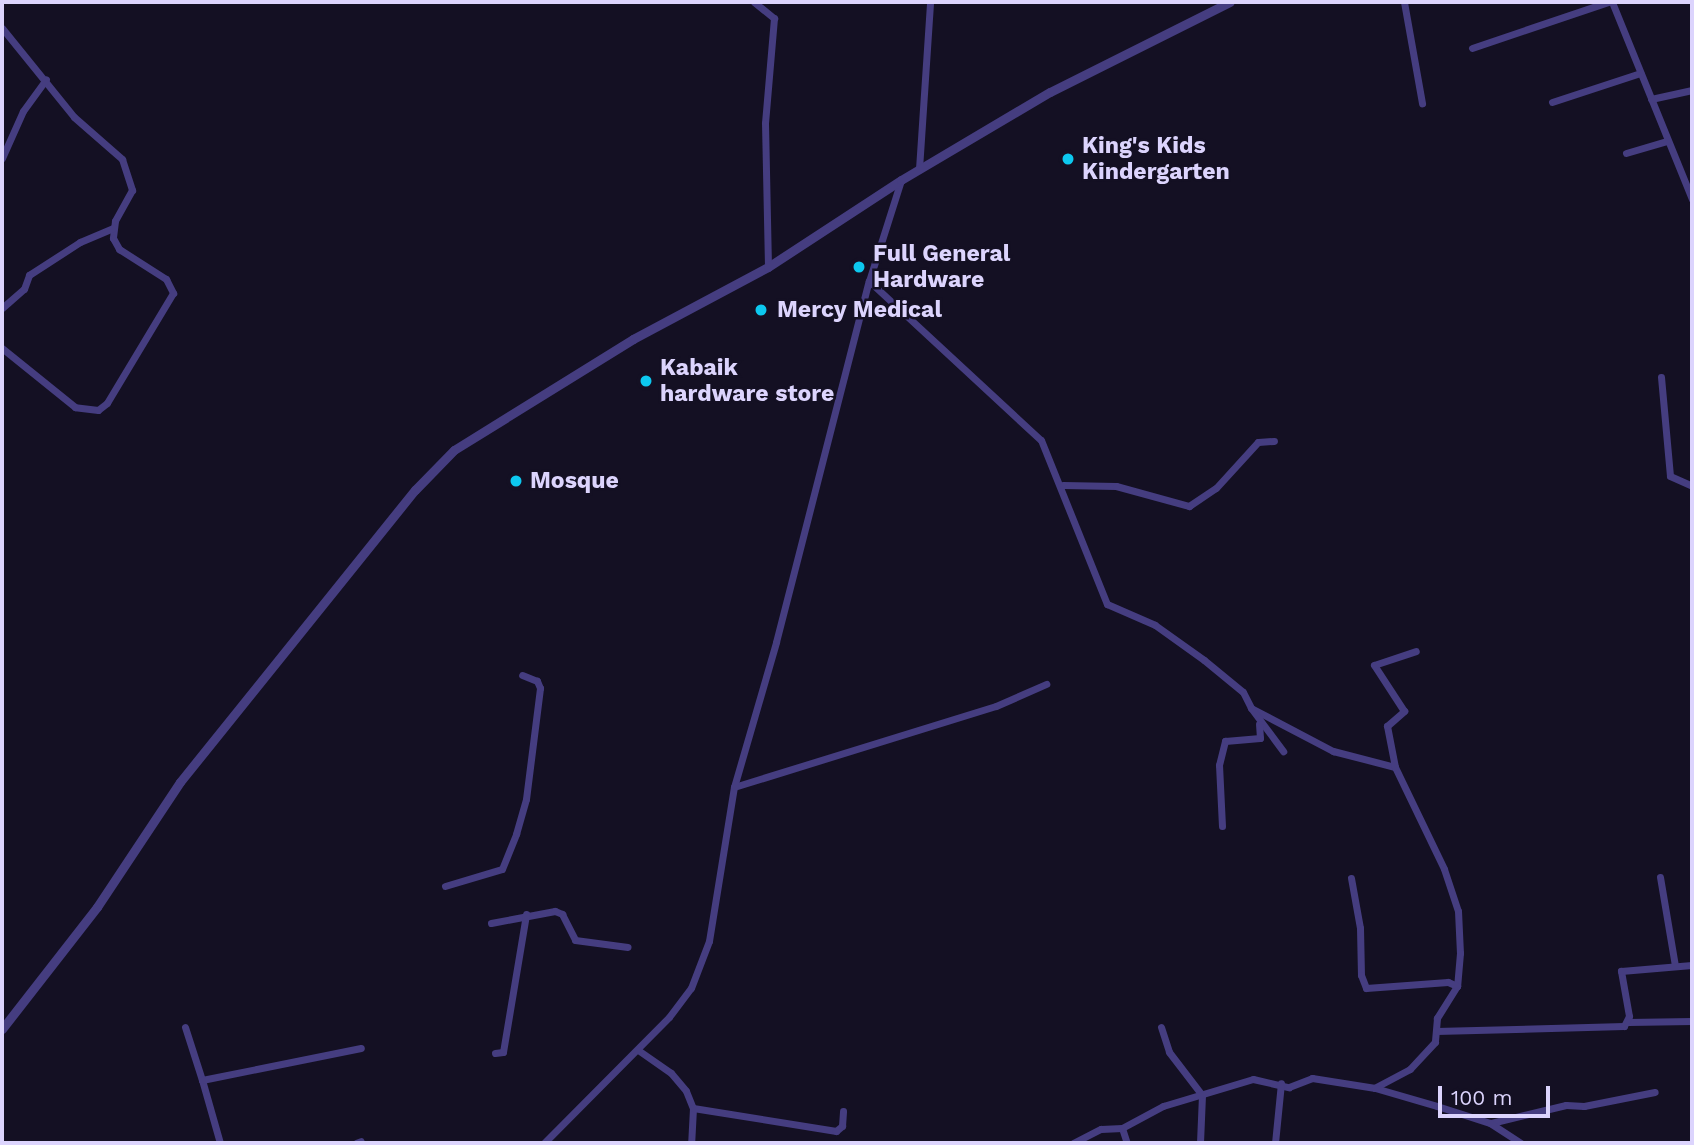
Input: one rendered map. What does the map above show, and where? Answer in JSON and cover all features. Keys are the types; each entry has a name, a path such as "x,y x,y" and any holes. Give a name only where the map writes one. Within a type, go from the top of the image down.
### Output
{"street":[{"path":"754,2 774,18 765,123 768,267"},
{"path":"919,169 930,2"},
{"path":"2,1029 97,907 180,782 415,490 454,450 633,339 768,267 919,169 1148,40 1230,2"},
{"path":"1404,2 1422,103"},
{"path":"1472,48 1610,2 1692,200"},
{"path":"2,28 46,79 74,117 122,159 129,172 130,199 113,228 80,242 29,275 24,289 2,308"},
{"path":"1552,102 1640,72"},
{"path":"2,158 23,111 46,79"},
{"path":"1651,99 1692,90"},
{"path":"1626,153 1667,141"},
{"path":"544,1143 638,1050 691,988 709,941 734,788 776,642 869,281 901,180"},
{"path":"2,348 75,407 98,410 107,403 173,293 166,279 119,249 113,228"},
{"path":"869,281 1041,440 1063,485 1107,604 1155,625 1205,660 1243,692 1258,723 1283,751"},
{"path":"1661,377 1670,476 1692,486"},
{"path":"1063,485 1116,486 1189,506 1216,488 1258,442 1274,441"},
{"path":"1375,1088 1410,1069 1435,1042 1437,1018 1457,986 1458,911 1427,828 1395,766 1387,726 1404,711 1374,665 1416,651"},
{"path":"445,886 502,869 516,834 526,799 540,688 537,681 522,675"},
{"path":"734,788 996,706 1046,684"},
{"path":"1251,708 1333,751 1395,766"},
{"path":"1222,826 1219,765 1225,741 1259,738 1258,723"},
{"path":"1660,877 1675,966"},
{"path":"1351,878 1360,928 1361,975 1366,988 1447,982 1457,986"},
{"path":"491,923 526,914 555,911 562,914 575,940 628,947"},
{"path":"495,1053 503,1052 526,914"},
{"path":"1628,1022 1621,971 1692,965"},
{"path":"1436,1031 1617,1027 1628,1022 1692,1021"},
{"path":"185,1027 220,1143"},
{"path":"1161,1027 1170,1052 1202,1095 1200,1143"},
{"path":"202,1080 361,1048"},
{"path":"638,1050 671,1073 693,1108 691,1143"},
{"path":"1073,1143 1101,1129 1122,1128 1163,1106 1253,1079 1281,1083 1289,1087 1312,1078 1331,1078 1375,1088 1490,1123 1521,1143"},
{"path":"1275,1143 1281,1083"},
{"path":"1490,1123 1566,1105 1584,1106 1655,1092"},
{"path":"693,1108 836,1131 842,1126 843,1111"},
{"path":"1122,1128 1127,1143"}],"place":[{"name":"King's Kids Kindergarten","path":"1068,159"},
{"name":"Full General Hardware","path":"859,267"},
{"name":"Mercy Medical","path":"761,310"},
{"name":"Kabaik hardware store","path":"646,381"},
{"name":"Mosque","path":"516,481"}]}
